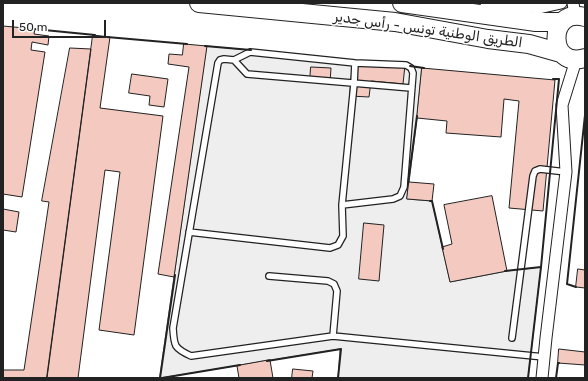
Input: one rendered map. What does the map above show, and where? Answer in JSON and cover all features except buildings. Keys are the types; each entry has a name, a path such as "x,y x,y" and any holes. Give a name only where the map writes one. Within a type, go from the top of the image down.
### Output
{"main road":[{"name":"الطريق الوطنية تونس - رأس جدير","path":"199,3 395,22 488,39 529,44 574,57"},
{"name":"الطريق الوطنية تونس - رأس جدير","path":"402,3 536,22 574,15"},
{"path":"574,15 558,27 556,34 558,47 574,57"}],"street":[{"path":"486,3 540,8 561,3"},
{"path":"542,378 566,172 562,105 574,57"}],"lane":[{"path":"342,205 393,199 400,196 404,187 413,73 411,68 406,65 355,63 250,52 234,60 220,60 218,63 173,328 174,342 179,350 191,356 333,336 544,357"},
{"path":"234,60 248,74 411,88"},
{"path":"189,232 330,248 338,244 343,236 342,205 355,63"},
{"path":"512,338 532,176 535,171 540,169 566,172"},
{"path":"269,276 328,281 334,284 337,291 333,336"}],"shaded area":[{"path":"207,46 405,65 422,68 407,199 432,201 450,282 507,271 541,267 528,378 338,378 340,349 160,378"}],"wall":[{"path":"34,29 95,35"},
{"path":"107,37 187,44"},
{"path":"205,46 251,50"},
{"path":"410,66 424,68"},
{"path":"528,378 541,267 559,79 553,79"},
{"path":"576,287 567,284 585,115"},
{"path":"408,184 417,116"},
{"path":"430,201 432,201 443,249"},
{"path":"505,271 541,267"},
{"path":"160,378 175,275"},
{"path":"267,361 341,349 338,378"},
{"path":"556,378 559,363"},
{"path":"162,378 240,365"}]}
